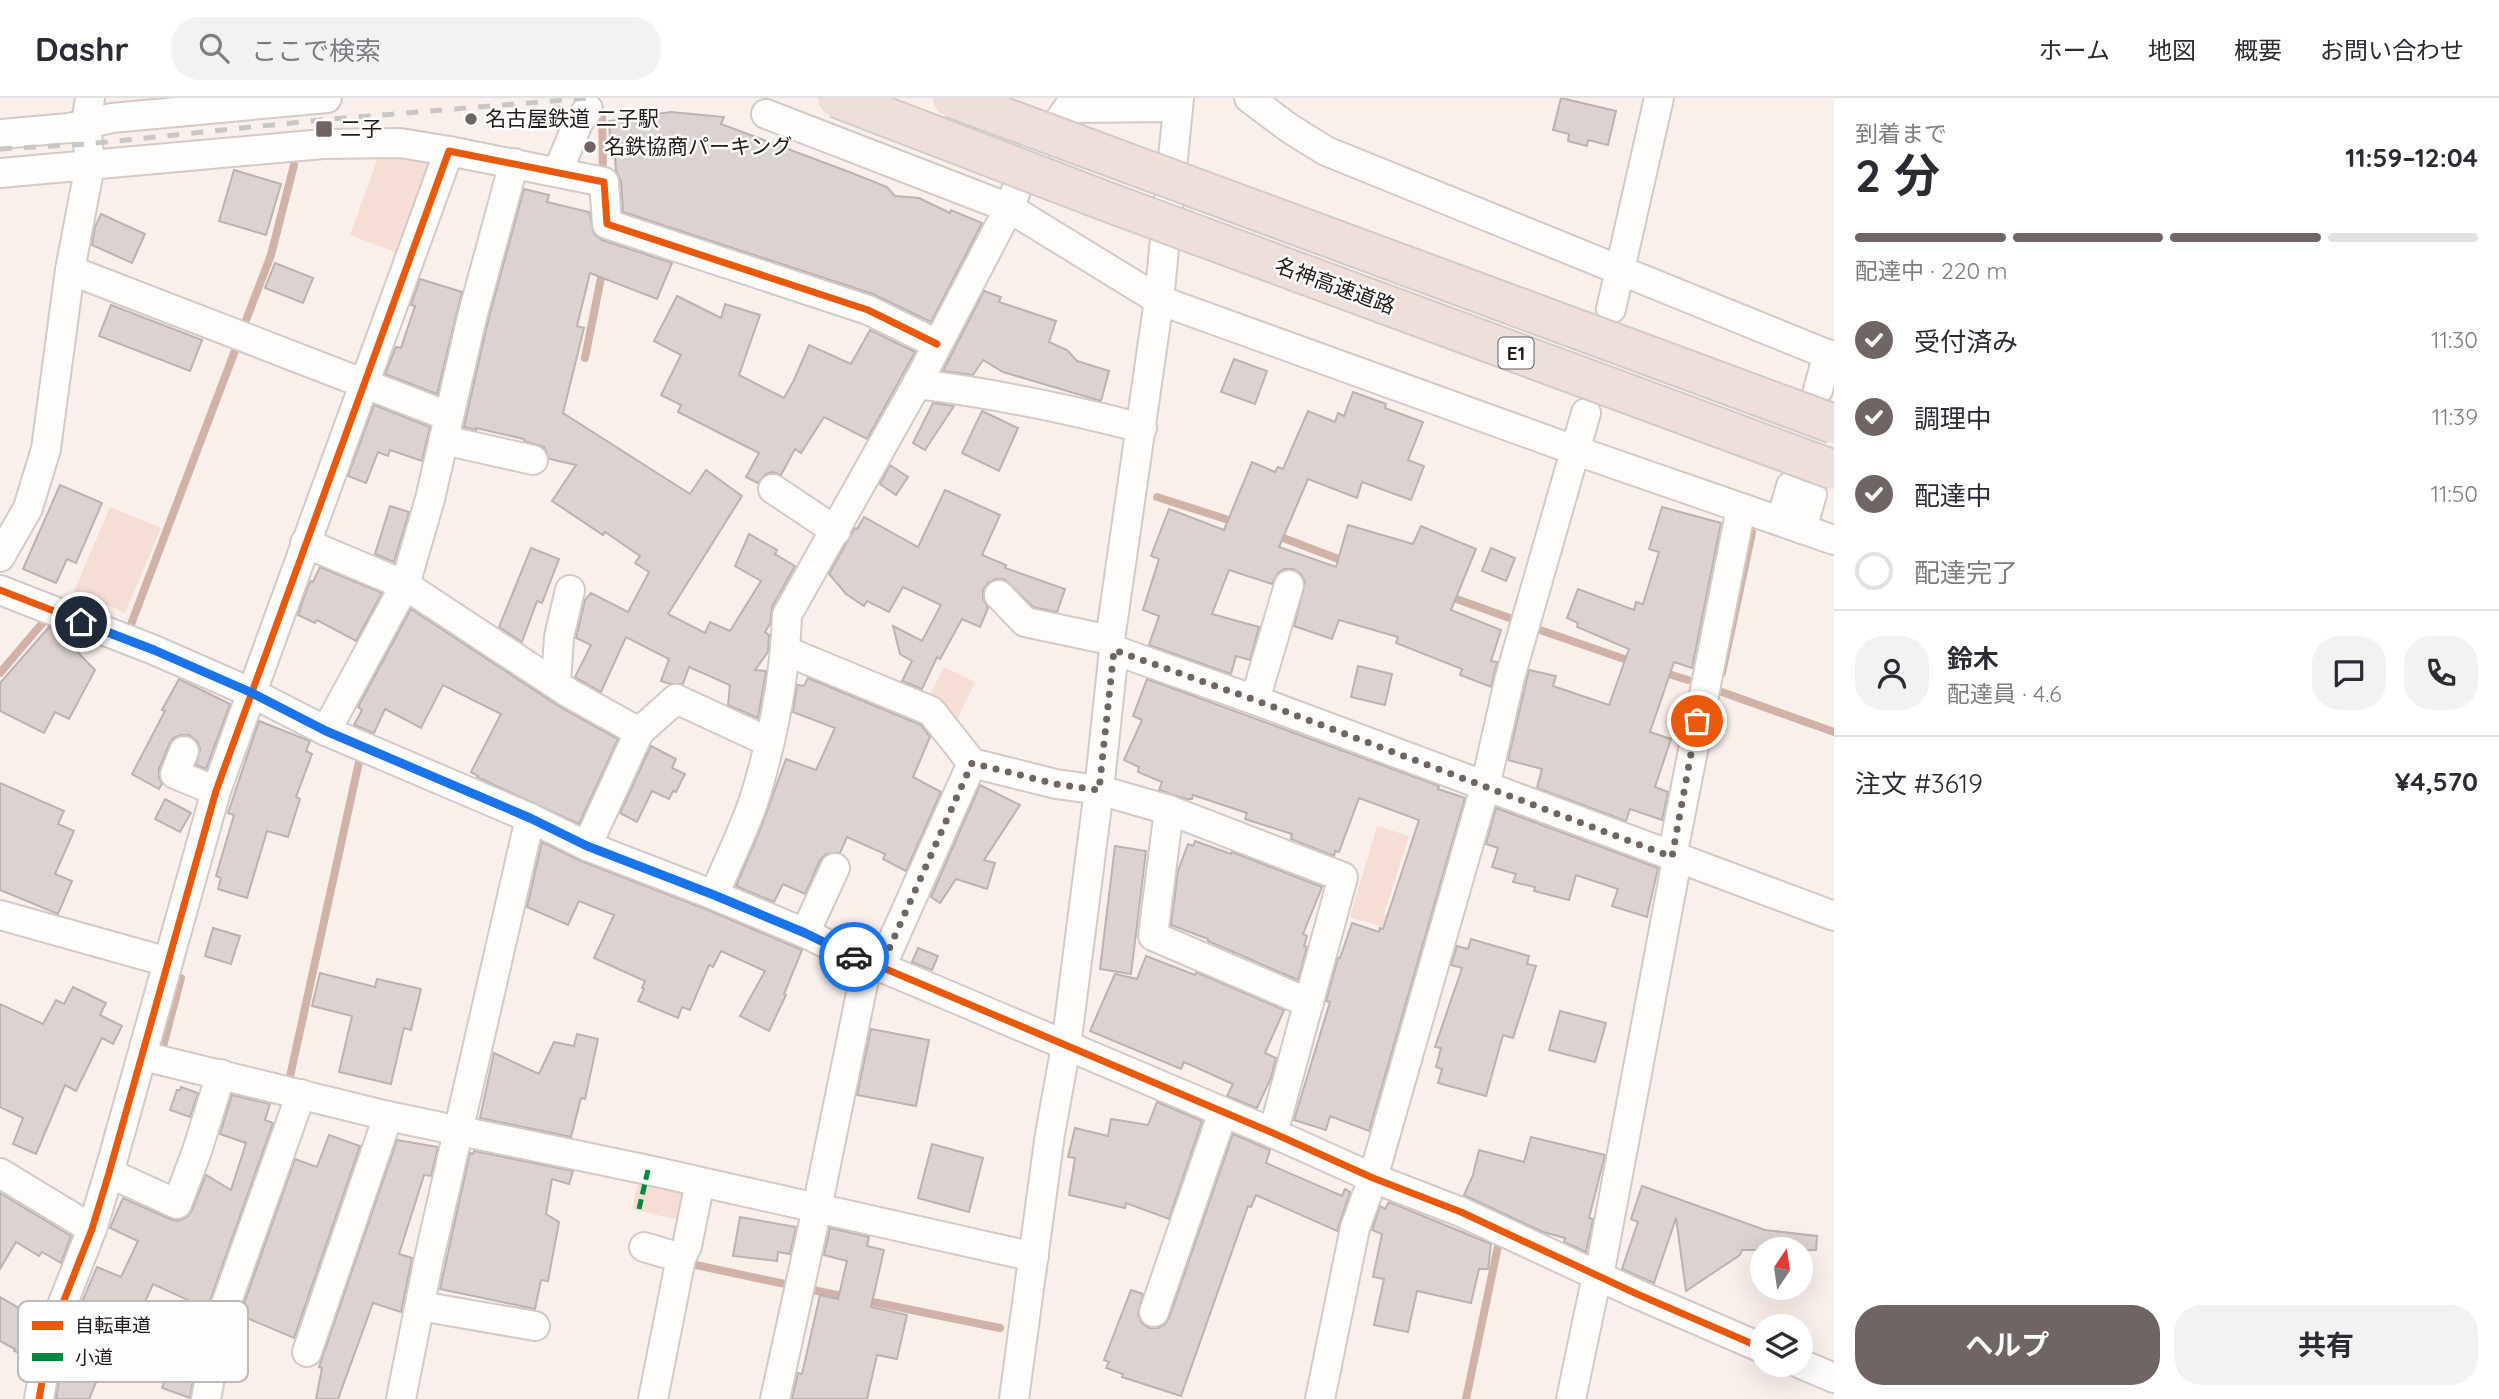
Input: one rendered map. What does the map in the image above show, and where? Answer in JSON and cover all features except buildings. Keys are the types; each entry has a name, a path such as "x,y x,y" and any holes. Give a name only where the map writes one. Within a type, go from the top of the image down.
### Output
{"highway":[{"name":"名神高速道路","path":"836,98 1105,201 1812,483"},
{"name":"名神高速道路","path":"952,98 1834,424"}],"street":[{"path":"88,110 112,118 327,98"},
{"path":"1249,98 1325,152 1831,356 1818,390"},
{"path":"1611,309 1659,98"},
{"path":"714,895 753,802 769,742 786,651 787,615 917,384 1009,208 1031,154 1045,141 1068,108 1178,102 1159,300 1112,645 1099,790 1066,1046 1050,1134 1014,1399"},
{"path":"558,171 578,123 588,109"},
{"path":"0,134 69,128 88,110"},
{"path":"0,557 28,508 46,449 70,270 90,165 88,110"},
{"path":"766,114 1009,208 1159,300 1577,451 1834,540"},
{"path":"0,173 323,144 400,143 449,151 604,182 607,223 868,310 937,344"},
{"path":"64,1301 92,1229 109,1173 216,791 449,151"},
{"path":"326,731 405,585 430,499 472,317 514,163"},
{"path":"70,270 364,385 446,428 533,460"},
{"path":"917,384 961,389 1142,428"},
{"path":"1320,1399 1355,1228 1373,1178 1485,787 1510,677 1586,413"},
{"path":"1791,525 1812,483"},
{"path":"773,489 836,531"},
{"path":"1571,1399 1598,1276 1676,865 1672,857 1741,508"},
{"path":"305,543 405,585 569,692 639,732"},
{"path":"1255,700 1289,585"},
{"path":"0,590 154,650 250,692 326,731 530,818 587,846 805,933 1373,1178 1461,1212 1750,1343"},
{"path":"555,682 559,637 570,590"},
{"path":"999,595 1025,622 1112,645 1834,916"},
{"path":"786,651 931,711 972,763 1056,784 1099,790 1169,810 1343,877 1273,1133"},
{"path":"587,846 639,732 676,699 769,742"},
{"path":"184,751 175,774 216,791"},
{"path":"775,1399 874,965 972,763"},
{"path":"1169,810 1153,936 1309,1003"},
{"path":"401,1399 530,818"},
{"path":"805,933 835,868"},
{"path":"0,915 168,962"},
{"path":"143,1056 388,1116 1034,1257"},
{"path":"109,1173 177,1204 197,1151 220,1074"},
{"path":"227,1301 301,1094"},
{"path":"1154,1312 1223,1112"},
{"path":"307,1352 388,1116"},
{"path":"0,1173 92,1229"},
{"path":"653,1399 681,1258 687,1246 700,1182"},
{"path":"644,1247 681,1258"},
{"path":"420,1306 535,1325"},
{"path":"1813,1369 1834,1378"}],"shaded area":[{"path":"379,155 434,160 400,254 350,235"},
{"path":"110,507 161,528 125,613 74,591"},
{"path":"944,667 975,682 953,727 928,698"},
{"path":"1377,826 1409,836 1384,914 1396,919 1393,930 1350,917"},
{"path":"640,1171 695,1184 686,1222 632,1209"}],"waterway":[{"path":"602,113 603,172"},
{"path":"243,328 271,255 294,165"},
{"path":"585,358 603,268"},
{"path":"130,627 236,348"},
{"path":"1157,497 1238,523"},
{"path":"1722,673 1752,533"},
{"path":"1273,534 1346,562"},
{"path":"1448,596 1518,621"},
{"path":"0,673 45,620"},
{"path":"1537,629 1633,662"},
{"path":"1662,672 1688,680"},
{"path":"1719,691 1834,732"},
{"path":"284,1080 289,1081 359,762"},
{"path":"169,1051 162,1050 181,978 175,976"},
{"path":"1466,1399 1498,1246"},
{"path":"690,1271 691,1264 846,1297"},
{"path":"863,1300 1000,1328"}],"railway":[{"path":"0,149 87,144 320,120 589,98"}],"marked path":[{"path":"639,1209 648,1170"}],"cycle path":[{"path":"64,1301 92,1229 109,1173 216,791 449,151 604,182 607,224 868,310 937,344"},
{"path":"0,590 154,650 250,692 326,731 530,818 587,846 805,933 867,964 881,967 1373,1178 1461,1212 1637,1294 1750,1343"},
{"path":"39,1399 42,1382"}],"way so far":[{"path":"854,957 881,967 972,763 1056,784 1099,790 1114,650 1255,700 1672,857 1697,721"}],"place":[{"name":"名古屋鉄道 二子駅","path":"471,119"},
{"name":"二子","path":"324,129"},
{"name":"名鉄協商パーキング","path":"590,147"}],"route":[{"path":"81,622 250,692 326,731 530,818 587,846 714,895 805,933 854,957"}]}
